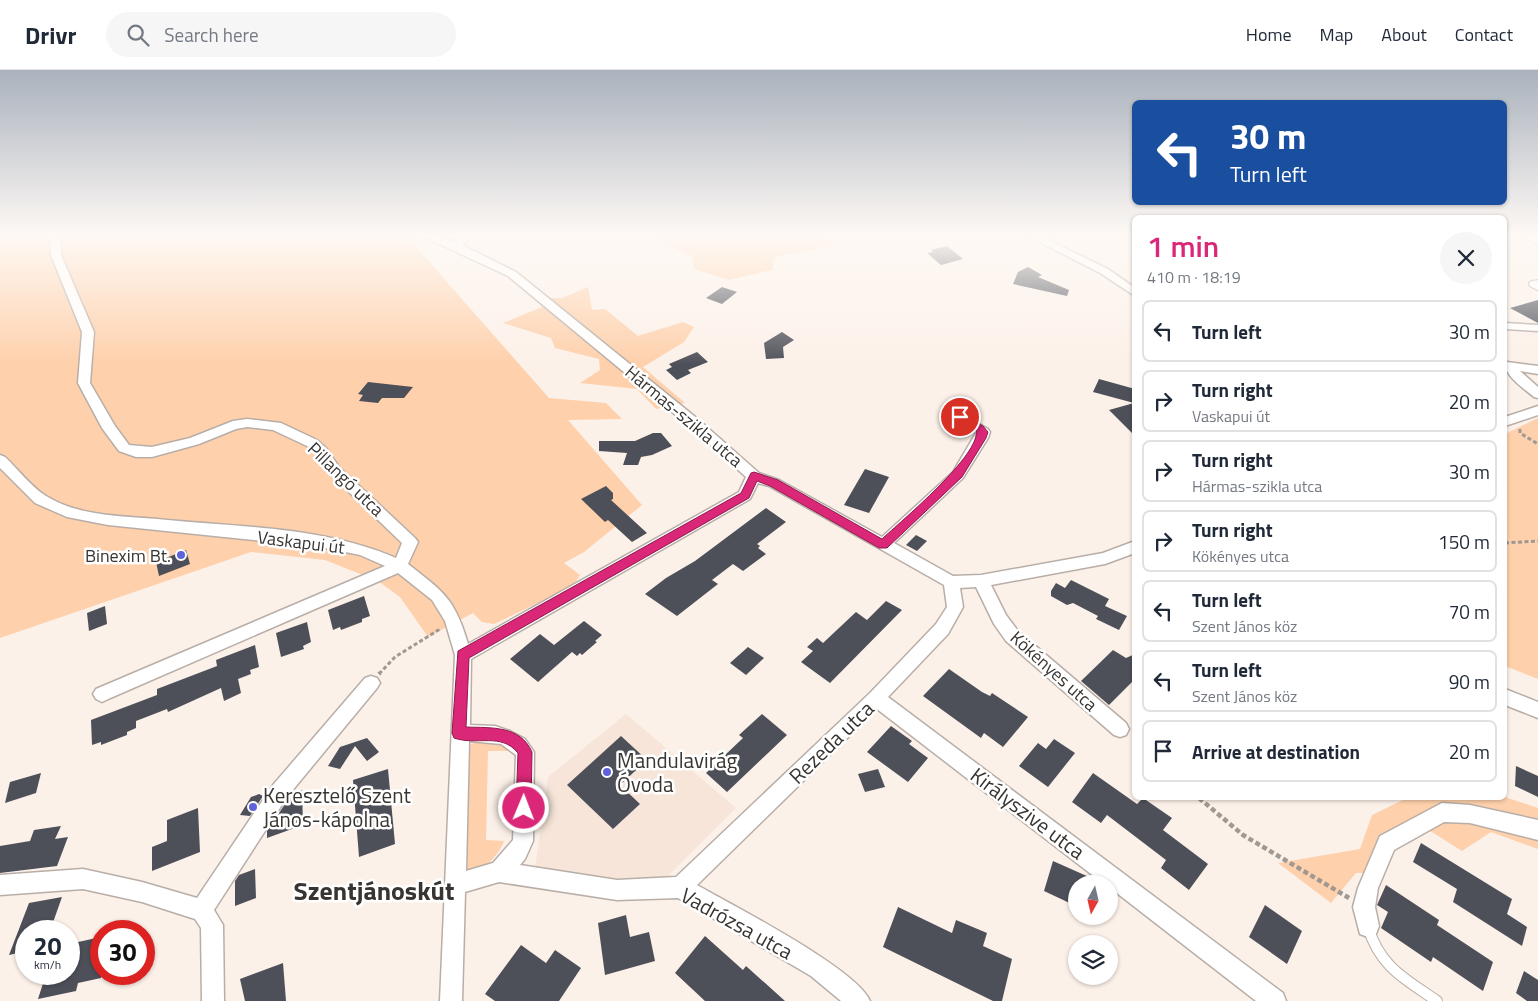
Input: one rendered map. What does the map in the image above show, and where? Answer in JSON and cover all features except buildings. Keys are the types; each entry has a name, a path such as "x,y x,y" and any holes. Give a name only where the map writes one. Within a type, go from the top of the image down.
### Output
{"street":[{"name":"Pillangó utca","path":"66,278 88,332 84,383 124,448 136,452 152,452 247,422 276,426 292,432 312,443 321,451 334,470 410,542 400,566"},
{"name":"Hármas-szikla utca","path":"463,655 745,495 754,476 694,423 517,278"},
{"path":"1114,278 1132,291"},
{"path":"1507,315 1521,326"},
{"path":"1507,326 1538,328"},
{"path":"1509,367 1538,370"},
{"path":"1509,367 1538,394"},
{"path":"1507,422 1538,410"},
{"path":"883,545 958,475 981,438 982,432 980,428 960,417"},
{"name":"Vaskapui út","path":"0,460 40,499 67,512 108,520 321,541 362,550 400,566 438,596 453,620 463,655 451,1001"},
{"path":"754,476 774,483 951,582 981,581 1105,558 1132,548"},
{"path":"102,694 400,566"},
{"name":"Kökényes utca","path":"981,581 1000,619 1012,636 1120,729"},
{"name":"Rezeda utca","path":"680,887 876,698 953,614 955,607 951,582"},
{"path":"202,910 280,790 371,683"},
{"name":"Királyszive utca","path":"876,698 1276,1001"},
{"path":"1507,698 1538,710"},
{"path":"459,733 501,734 518,742 525,752 523,841 518,852 498,872"},
{"path":"1366,916 1368,888 1387,843 1442,812 1470,814 1538,830"},
{"name":"Vadrózsa utca","path":"454,885 498,872 617,890 680,887 819,968 859,1001"},
{"path":"0,885 83,879 142,892 202,910 212,925 213,1001"}],"lane":[{"path":"1538,283 1532,284 1538,287"},
{"path":"1366,916 1377,953 1384,964 1437,1001"}],"path":[{"path":"1507,422 1520,428 1520,433 1538,444"},
{"path":"1507,543 1538,541"},
{"path":"371,683 395,657 453,620"},
{"path":"1201,800 1243,835 1366,916"}],"shaded area":[{"path":"0,278 444,278 549,398 606,403 622,419 568,420 642,505 584,552 564,563 580,575 572,587 494,624 482,622 473,613 428,637 400,597 378,581 325,560 251,552 0,638"},
{"path":"588,287 592,310 605,309 638,336 683,322 694,327 684,342 643,367 685,403 656,409 637,389 580,383 600,370 599,359 555,348 551,338 503,323 542,307 547,298 562,298"},
{"path":"1538,418 1538,679 1507,667 1507,433"},
{"path":"626,714 736,808 667,877 643,882 535,868 548,777"},
{"path":"483,737 507,743 507,751 488,751 486,840 504,841 498,853 489,863 477,871 465,875 467,747"},
{"path":"1507,798 1538,808 1538,849 1491,832 1462,851 1411,819 1380,836 1382,873 1356,873 1331,903 1278,863 1360,849 1372,815 1403,800 1507,800"}],"place":[{"name":"Binexim Bt.","path":"181,555"},
{"name":"Mandulavirág Óvoda","path":"607,772"},
{"name":"Keresztelő Szent János-kápolna","path":"253,807"}],"district":[{"name":"Szentjánoskút","path":"374,890"}],"route":[{"path":"524,808 525,752 518,742 501,734 459,733 463,655 745,495 754,476 774,483 883,545 958,475 981,438 982,432 980,428 960,417"}]}
